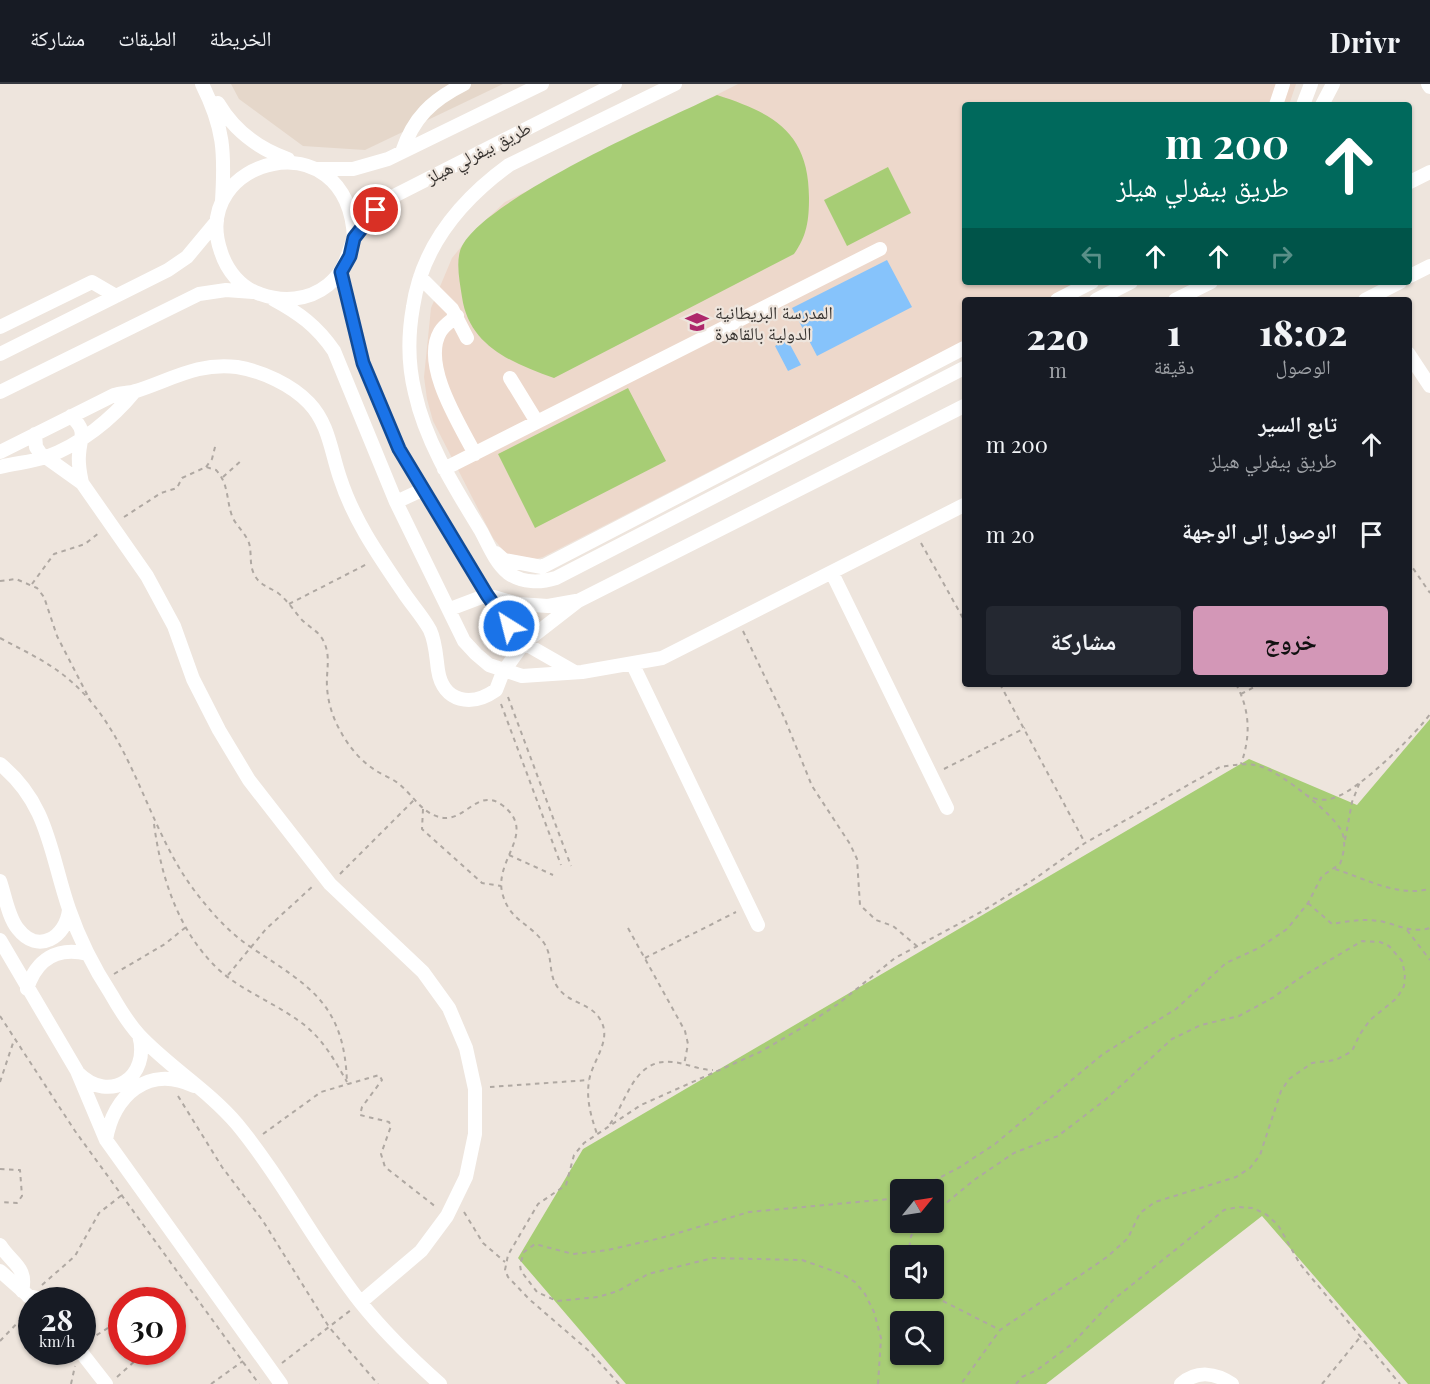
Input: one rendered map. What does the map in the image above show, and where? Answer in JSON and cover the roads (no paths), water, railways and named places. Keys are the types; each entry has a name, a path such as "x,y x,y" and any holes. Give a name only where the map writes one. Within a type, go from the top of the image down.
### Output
{"street":[{"path":"202,84 219,122 223,138 222,202 217,221 217,242 224,262 236,279 253,292"},
{"path":"209,84 224,113 240,131 275,155 317,169 334,182 346,198 353,217 354,238 350,256 341,272 327,286 311,295 292,300 273,299"},
{"path":"402,152 413,125 428,106 464,84"},
{"name":"طريق بيفرلي هيلز","path":"317,169 353,169 380,162 542,84"},
{"name":"طريق بيفرلي هيلز","path":"354,238 376,210 390,198 615,84"},
{"path":"675,84 509,165 464,202 436,242 420,277 412,315 410,364 423,422 444,469 502,567 545,581 962,369"},
{"path":"1277,102 1283,84"},
{"path":"1304,102 1311,84"},
{"path":"1324,102 1333,84"},
{"path":"527,128 540,150"},
{"path":"222,202 235,183 252,170 273,162 295,162"},
{"path":"1412,181 1430,172"},
{"path":"0,354 116,296 187,257 204,241 217,221"},
{"path":"444,469 880,249"},
{"path":"1412,276 1430,266"},
{"path":"341,272 363,363 380,407 422,490 487,595 524,643 573,670 582,672 633,665 662,658 962,506"},
{"path":"420,277 441,296 457,316 467,338"},
{"path":"0,327 92,282 116,296"},
{"path":"1063,297 1086,285"},
{"path":"1102,297 1125,285"},
{"path":"1181,297 1205,285"},
{"path":"1374,297 1395,285"},
{"path":"0,392 199,294 226,290 253,292 273,299 300,314 313,324 334,351 396,502 450,609 464,642 489,665 500,681"},
{"path":"457,316 442,328 438,336 437,368 451,408 475,454"},
{"path":"520,572 542,567 962,349"},
{"path":"1412,359 1430,386"},
{"path":"0,452 114,395 135,392 181,372 209,366 238,367 269,377 295,390 310,404 322,421 352,511 380,558 430,631 441,677 451,694 463,701 475,701 500,681 524,643 578,601 962,407"},
{"path":"510,378 537,422"},
{"path":"0,467 45,458 83,437 120,409 135,392"},
{"path":"71,416 79,425 83,437 79,452 82,483"},
{"path":"35,434 36,447 45,458 82,483 147,576 174,626 193,679 249,780 327,880 423,972 449,1008 466,1048 475,1089 475,1134 466,1177 447,1216 421,1251 361,1302"},
{"path":"396,502 422,490"},
{"path":"542,567 545,581"},
{"path":"832,573 947,808"},
{"path":"450,609 487,595 518,604 548,606 578,601"},
{"path":"633,665 758,925"},
{"path":"500,681 573,670"},
{"path":"0,765 27,792 41,815 51,839 69,910 88,954 139,1035 225,1110 252,1142 361,1302 400,1348 440,1384"},
{"path":"0,881 16,927 30,939 51,947 88,954"},
{"path":"27,989 31,974 68,923 69,910"},
{"path":"0,940 77,1071 106,1140 281,1384"},
{"path":"106,1140 109,1121 142,1061 143,1048 139,1035"},
{"path":"77,1071 87,1081 99,1086 128,1086 168,1079 185,1082 201,1090"},
{"path":"0,1245 22,1270 26,1287"},
{"path":"0,1272 18,1289"},
{"path":"94,1365 111,1381"},
{"path":"1182,1384 1197,1375 1208,1374 1219,1376 1232,1384"}],"water":[{"path":"887,260 912,307 817,356 792,308"},
{"path":"787,339 801,365 788,371 775,346"}],"place":[{"name":"المدرسة البريطانية الدولية بالقاهرة","path":"697,322"}]}
